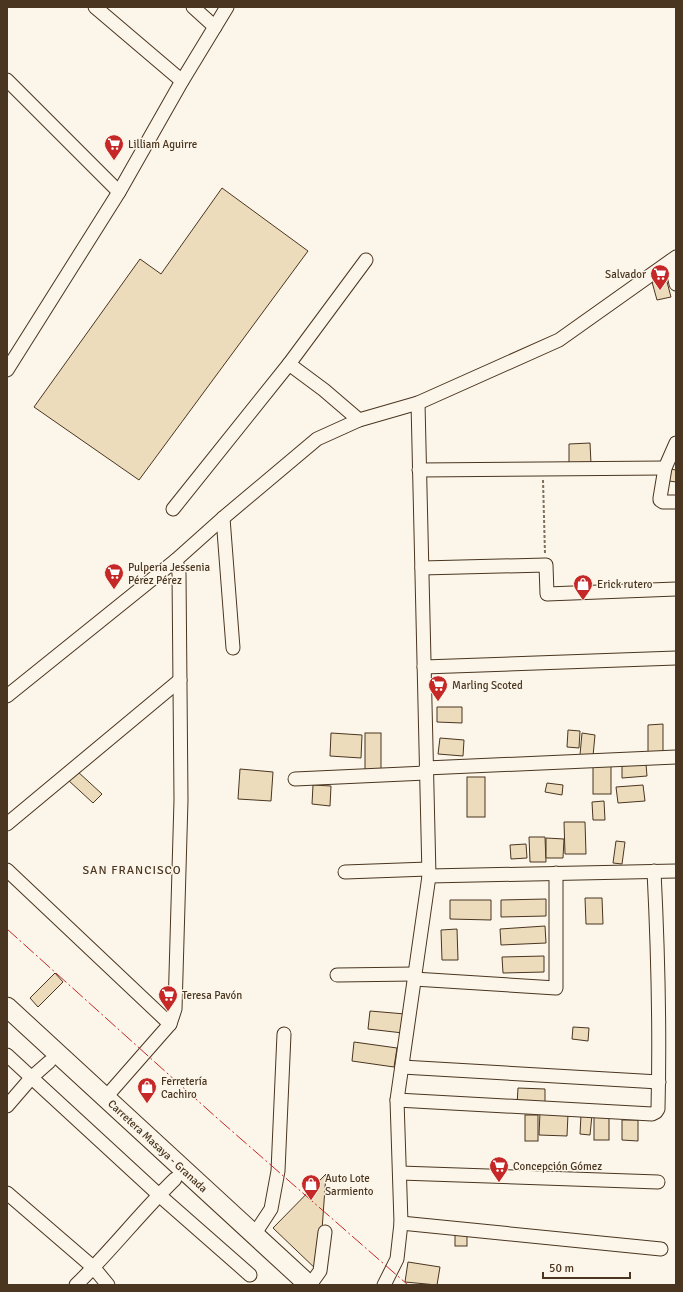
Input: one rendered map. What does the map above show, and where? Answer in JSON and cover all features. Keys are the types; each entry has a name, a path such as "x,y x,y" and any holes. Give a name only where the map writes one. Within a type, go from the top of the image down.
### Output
{"highway":[{"name":"Carretera Masaya - Granada","path":"7,1007 310,1285"},
{"name":"Carretera Masaya - Granada","path":"7,1023 292,1285"}],"street":[{"path":"95,7 182,81"},
{"path":"193,7 215,28"},
{"path":"7,370 119,192 182,81 227,7"},
{"path":"7,80 119,192"},
{"path":"7,696 176,560 223,518 317,439 359,420 418,403 558,340 673,259 676,284"},
{"path":"173,509 289,364 366,260"},
{"path":"289,364 324,390 359,420"},
{"path":"384,1285 397,1259 400,1223 400,1173 397,1100 428,872 418,403"},
{"path":"676,443 665,468 660,500 663,502 676,502"},
{"path":"419,470 665,468"},
{"path":"223,518 233,648"},
{"path":"106,1097 170,1024 175,1009 180,800 179,573 176,560"},
{"path":"422,568 546,566 547,594 676,589"},
{"path":"424,667 676,658"},
{"path":"7,824 180,680"},
{"path":"295,779 426,770 676,757"},
{"path":"7,870 170,1024"},
{"path":"397,1100 652,1114 658,1109 658,948 654,871"},
{"path":"345,872 556,873 676,871"},
{"path":"337,975 414,976 556,988 556,873"},
{"path":"254,1235 271,1209 278,1171 284,1034"},
{"path":"7,1055 250,1275"},
{"path":"7,1106 32,1077 49,1062"},
{"path":"402,1067 659,1082"},
{"path":"400,1173 658,1182"},
{"path":"76,1285 94,1268 159,1194 176,1178"},
{"path":"7,1193 94,1268 108,1285"},
{"path":"400,1223 661,1249"},
{"path":"310,1285 320,1271 325,1232"}],"path":[{"path":"543,469 546,566"}],"building":[{"path":"222,188 308,251 139,480 34,407 140,259 161,274"},
{"path":"666,278 671,297 657,300 652,282"},
{"path":"590,443 591,464 569,465 569,444"},
{"path":"670,469 676,470 676,482 669,481"},
{"path":"437,707 462,707 462,723 437,722"},
{"path":"663,724 663,755 648,755 648,725"},
{"path":"568,730 580,731 579,748 567,747"},
{"path":"331,733 362,735 361,758 330,756"},
{"path":"365,733 381,733 381,770 365,770"},
{"path":"582,733 595,735 593,756 580,755"},
{"path":"440,738 464,740 463,756 438,754"},
{"path":"646,764 647,776 622,778 622,766"},
{"path":"593,765 611,765 611,794 593,794"},
{"path":"240,769 273,772 271,801 238,799"},
{"path":"77,771 102,794 93,803 68,780"},
{"path":"467,777 485,777 485,817 467,817"},
{"path":"547,783 563,785 562,795 545,792"},
{"path":"313,785 331,786 330,806 312,804"},
{"path":"643,785 645,801 618,803 616,787"},
{"path":"604,801 605,820 593,820 592,802"},
{"path":"564,822 585,822 586,854 565,854"},
{"path":"529,837 545,837 546,862 530,862"},
{"path":"546,838 564,839 563,858 546,858"},
{"path":"616,841 625,842 622,864 613,863"},
{"path":"526,844 527,858 511,859 510,845"},
{"path":"585,898 602,898 603,924 586,924"},
{"path":"546,899 546,916 501,917 501,900"},
{"path":"450,900 491,900 491,920 450,919"},
{"path":"545,926 546,943 501,945 500,929"},
{"path":"457,929 458,960 442,960 441,930"},
{"path":"544,956 544,972 503,973 502,957"},
{"path":"55,973 63,982 38,1007 30,998"},
{"path":"370,1011 405,1014 403,1033 368,1029"},
{"path":"573,1027 589,1028 588,1041 572,1039"},
{"path":"354,1042 397,1048 394,1067 352,1061"},
{"path":"518,1088 545,1089 545,1106 517,1105"},
{"path":"540,1112 568,1114 567,1136 539,1135"},
{"path":"594,1114 609,1114 609,1140 594,1140"},
{"path":"525,1115 538,1115 538,1141 525,1141"},
{"path":"581,1115 592,1115 590,1135 580,1134"},
{"path":"622,1120 638,1120 638,1141 622,1140"},
{"name":"Auto Lote Sarmiento","path":"326,1174 319,1272 273,1228"},
{"path":"455,1231 467,1231 467,1246 455,1246"},
{"path":"408,1262 440,1267 437,1285 405,1282"}],"power":[{"path":"7,929 217,1118 408,1285"}],"place":[{"name":"Lilliam Aguirre","path":"114,161"},
{"name":"Salvador","path":"660,291"},
{"name":"Pulpería Jessenia Pérez Pérez","path":"114,590"},
{"name":"Erick rutero","path":"583,601"},
{"name":"Marling Scoted","path":"438,702"},
{"name":"Teresa Pavón","path":"168,1012"},
{"name":"Ferretería Cachiro","path":"147,1104"},
{"name":"Concepción Gómez","path":"499,1183"},
{"name":"Auto Lote Sarmiento","path":"311,1201"}],"district":[{"name":"SAN FRANCISCO","path":"132,870"}]}
